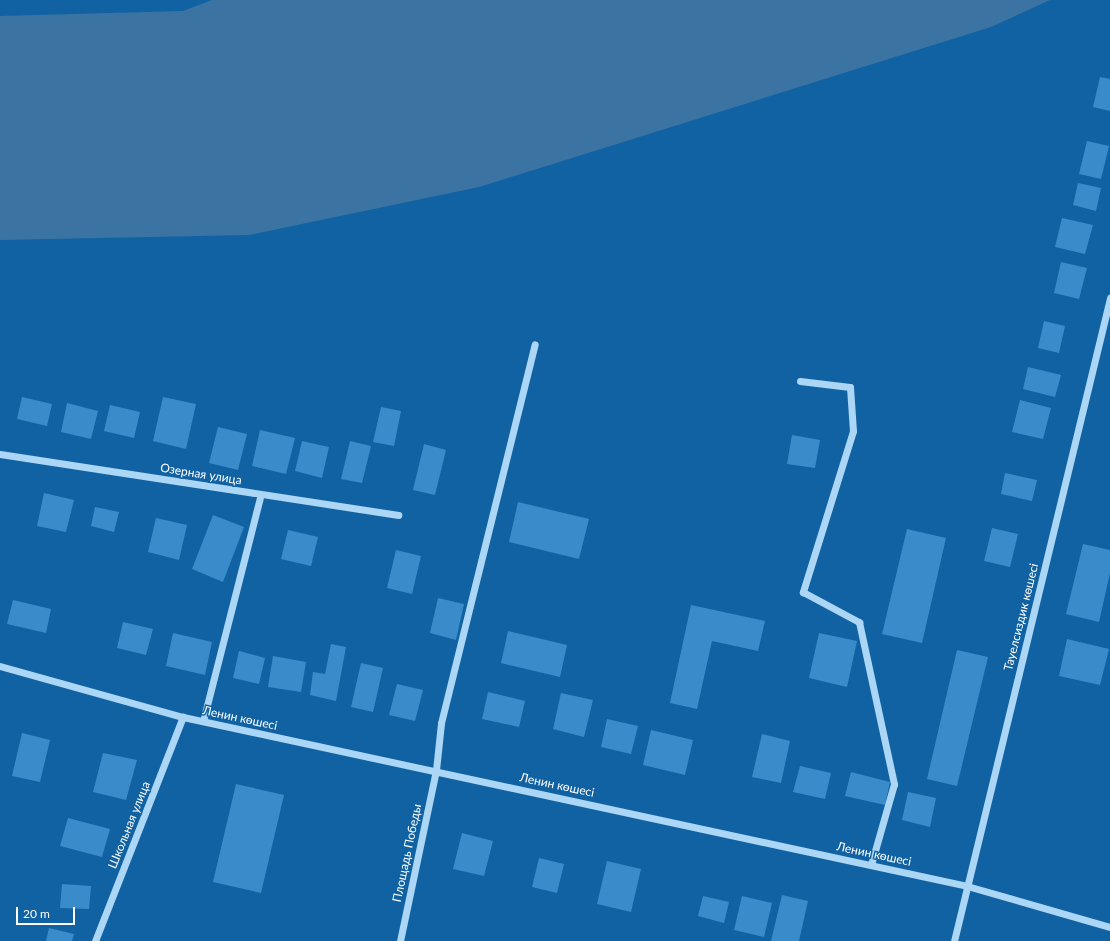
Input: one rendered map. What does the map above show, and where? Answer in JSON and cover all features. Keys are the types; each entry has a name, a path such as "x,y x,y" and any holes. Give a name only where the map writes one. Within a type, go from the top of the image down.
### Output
{"street":[{"name":"Тауелсиздик көшесі","path":"954,941 1110,298"},
{"name":"Площадь Победы","path":"400,941 436,770 441,723 535,344"},
{"path":"800,381 850,387 853,431 803,592 858,622 894,784 870,865"},
{"name":"Озерная улица","path":"0,454 398,515"},
{"path":"204,721 261,494"},
{"name":"Ленин көшесі","path":"0,666 183,717 436,770 967,886 1110,927"},
{"name":"Школьная улица","path":"95,941 183,717"}],"water":[{"path":"212,0 1050,0 991,27 479,187 249,235 0,240 0,16 183,11"}],"building":[{"path":"1100,77 1110,79 1110,111 1093,107"},
{"path":"1087,141 1109,146 1101,179 1079,174"},
{"path":"1078,183 1101,188 1096,211 1073,205"},
{"path":"1062,218 1093,225 1085,254 1055,247"},
{"path":"1061,262 1087,268 1079,299 1054,293"},
{"path":"1044,321 1065,326 1059,353 1038,348"},
{"path":"1028,367 1061,375 1055,397 1023,389"},
{"path":"22,397 52,404 47,426 17,419"},
{"path":"163,397 196,404 186,449 153,441"},
{"path":"1020,400 1051,408 1043,439 1012,432"},
{"path":"67,403 98,411 91,439 61,432"},
{"path":"110,405 140,412 134,438 104,431"},
{"path":"381,407 401,411 394,446 373,442"},
{"path":"218,427 247,434 238,470 209,463"},
{"path":"260,430 295,438 286,474 252,466"},
{"path":"792,435 820,440 815,468 787,464"},
{"path":"302,441 329,447 322,478 295,471"},
{"path":"350,441 371,446 362,483 341,479"},
{"path":"424,444 446,450 435,495 413,490"},
{"path":"1005,473 1037,480 1032,501 1001,494"},
{"path":"44,493 74,500 66,532 37,526"},
{"path":"518,502 589,519 579,559 509,542"},
{"path":"95,507 119,512 114,532 91,526"},
{"path":"213,515 244,527 223,582 192,569"},
{"path":"156,518 187,525 179,560 148,552"},
{"path":"992,528 1018,534 1010,567 984,561"},
{"path":"907,529 946,538 922,643 882,634"},
{"path":"288,530 318,537 311,566 281,559"},
{"path":"1083,544 1110,550 1110,573 1099,622 1066,614"},
{"path":"396,550 421,556 412,594 387,588"},
{"path":"438,598 464,604 456,640 430,633"},
{"path":"13,600 51,609 46,633 7,624"},
{"path":"691,605 765,621 758,651 712,641 697,709 670,703"},
{"path":"123,622 153,629 146,655 117,648"},
{"path":"508,631 567,645 560,677 501,663"},
{"path":"173,633 212,642 205,675 166,666"},
{"path":"819,633 857,641 847,687 809,678"},
{"path":"1067,639 1109,649 1100,685 1059,676"},
{"path":"331,644 346,647 336,701 310,695 313,672 325,674"},
{"path":"957,650 988,657 957,786 927,779"},
{"path":"239,651 265,658 259,684 233,678"},
{"path":"273,656 306,662 301,692 268,687"},
{"path":"361,663 383,668 373,712 351,707"},
{"path":"397,684 423,690 415,721 389,715"},
{"path":"488,692 525,701 519,727 482,719"},
{"path":"561,693 593,700 584,737 553,729"},
{"path":"607,719 638,726 631,754 601,747"},
{"path":"651,730 693,740 685,775 643,765"},
{"path":"22,733 50,740 40,782 12,776"},
{"path":"762,734 790,741 781,783 752,777"},
{"path":"103,753 137,760 126,800 93,792"},
{"path":"800,766 831,773 825,799 793,792"},
{"path":"851,772 890,782 885,805 845,796"},
{"path":"236,784 284,795 261,893 213,882"},
{"path":"908,792 936,798 930,827 902,820"},
{"path":"68,818 110,829 102,857 60,846"},
{"path":"462,833 493,841 484,876 453,869"},
{"path":"539,858 564,864 557,893 532,887"},
{"path":"607,861 641,869 631,912 597,904"},
{"path":"62,884 91,886 89,909 60,908"},
{"path":"782,895 808,901 799,941 771,941"},
{"path":"703,896 729,902 724,923 698,916"},
{"path":"742,896 772,903 764,937 734,930"},
{"path":"49,928 74,934 72,941 46,941"}]}
